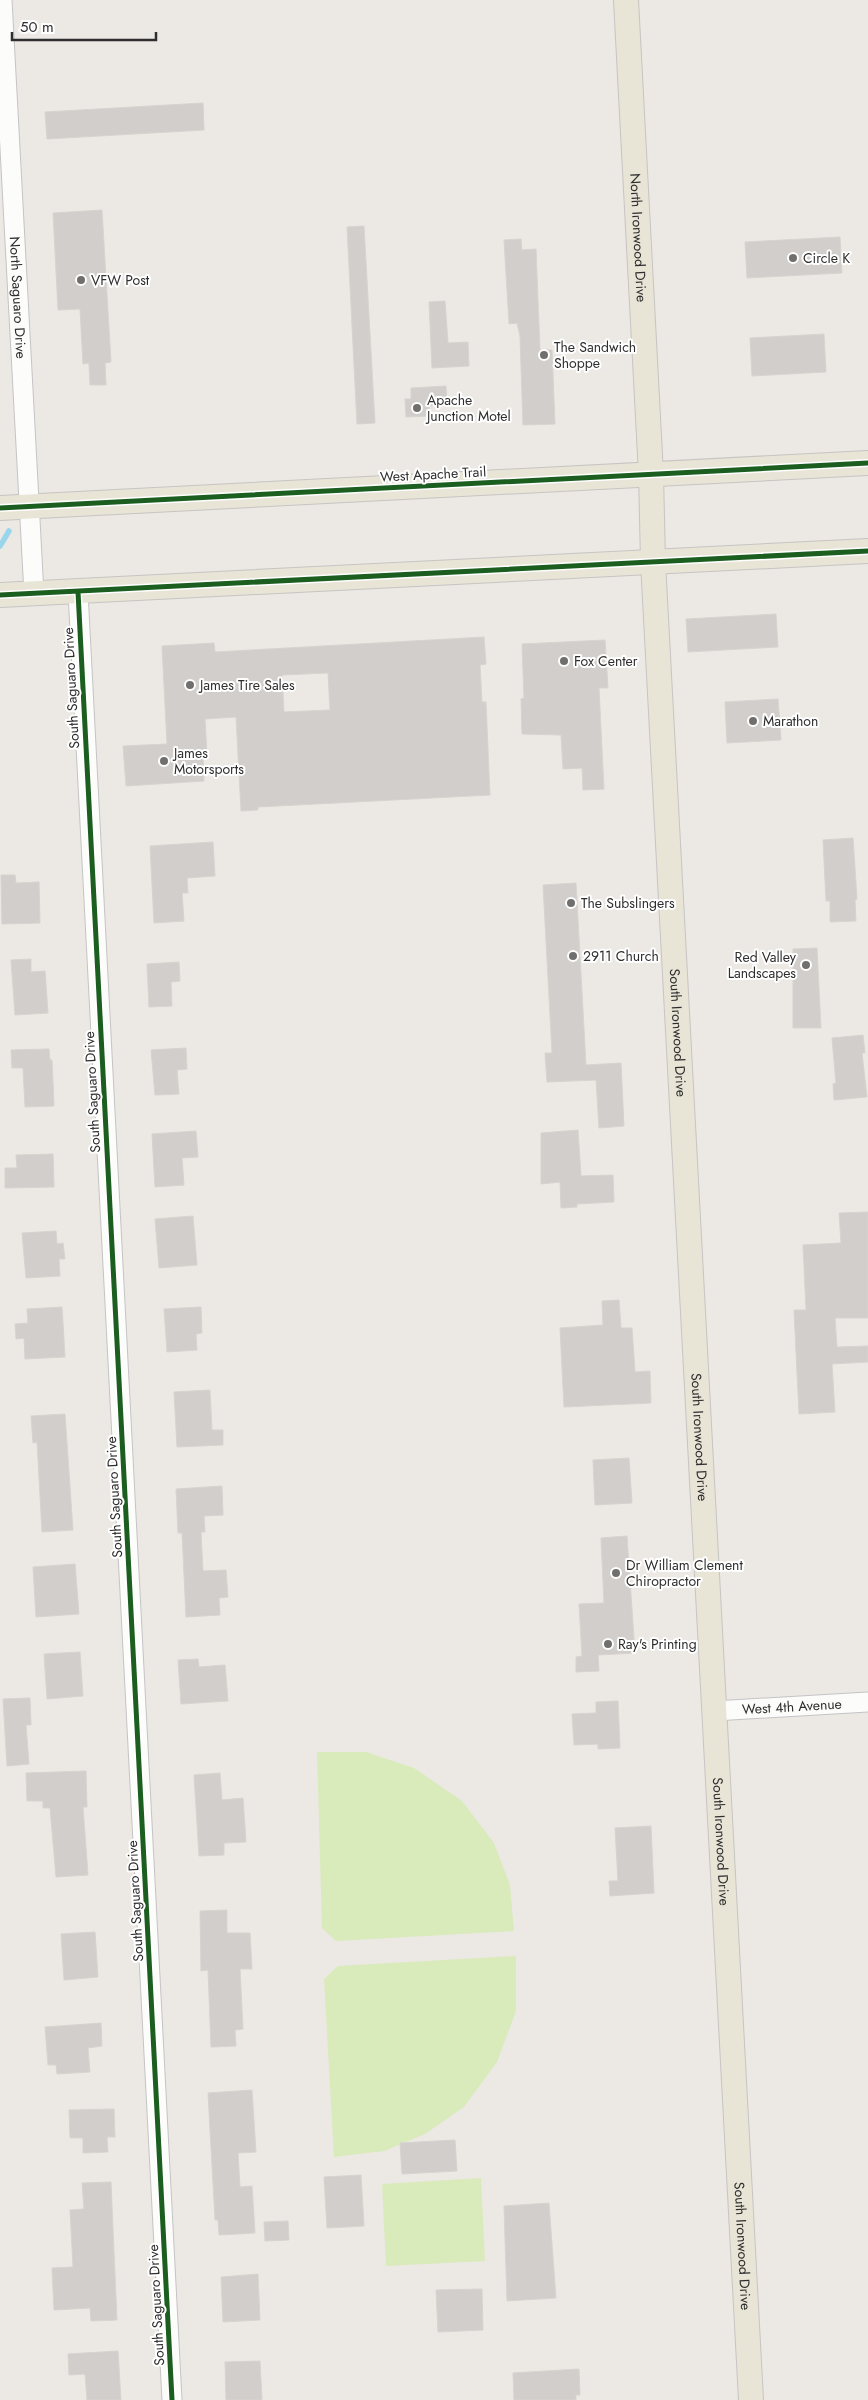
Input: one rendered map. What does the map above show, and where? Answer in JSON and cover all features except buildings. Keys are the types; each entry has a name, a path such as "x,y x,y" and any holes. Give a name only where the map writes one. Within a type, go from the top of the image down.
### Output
{"main road":[{"name":"North Ironwood Drive","path":"626,0 651,474"},
{"name":"West Apache Trail","path":"0,508 868,463"},
{"name":"South Ironwood Drive","path":"651,474 653,562 751,2400"},
{"path":"0,595 868,551"}],"street":[{"name":"North Saguaro Drive","path":"2,0 34,594"},
{"name":"South Saguaro Drive","path":"78,592 172,2400"},
{"name":"West 4th Avenue","path":"714,1711 868,1702"}],"green space":[{"path":"317,1752 366,1752 414,1768 462,1801 494,1843 510,1885 514,1931 336,1941 322,1928"},
{"path":"516,1956 516,2011 497,2062 464,2107 425,2134 384,2151 334,2157 324,1979 338,1966"},
{"path":"481,2178 485,2261 386,2266 382,2184"}],"waterway":[{"path":"0,546 9,531"}],"cycle path":[{"path":"0,508 868,463"},
{"path":"0,595 868,551"},
{"path":"78,592 172,2400"}],"place":[{"name":"Circle K","path":"793,258"},
{"name":"VFW Post","path":"81,280"},
{"name":"The Sandwich Shoppe","path":"544,355"},
{"name":"Apache Junction Motel","path":"417,408"},
{"name":"Fox Center","path":"564,661"},
{"name":"James Tire Sales","path":"190,685"},
{"name":"Marathon","path":"753,721"},
{"name":"James Motorsports","path":"164,761"},
{"name":"The Subslingers","path":"571,903"},
{"name":"2911 Church","path":"573,956"},
{"name":"Red Valley Landscapes","path":"806,965"},
{"name":"Dr William Clement Chiropractor","path":"616,1573"},
{"name":"Ray's Printing","path":"608,1644"}]}
